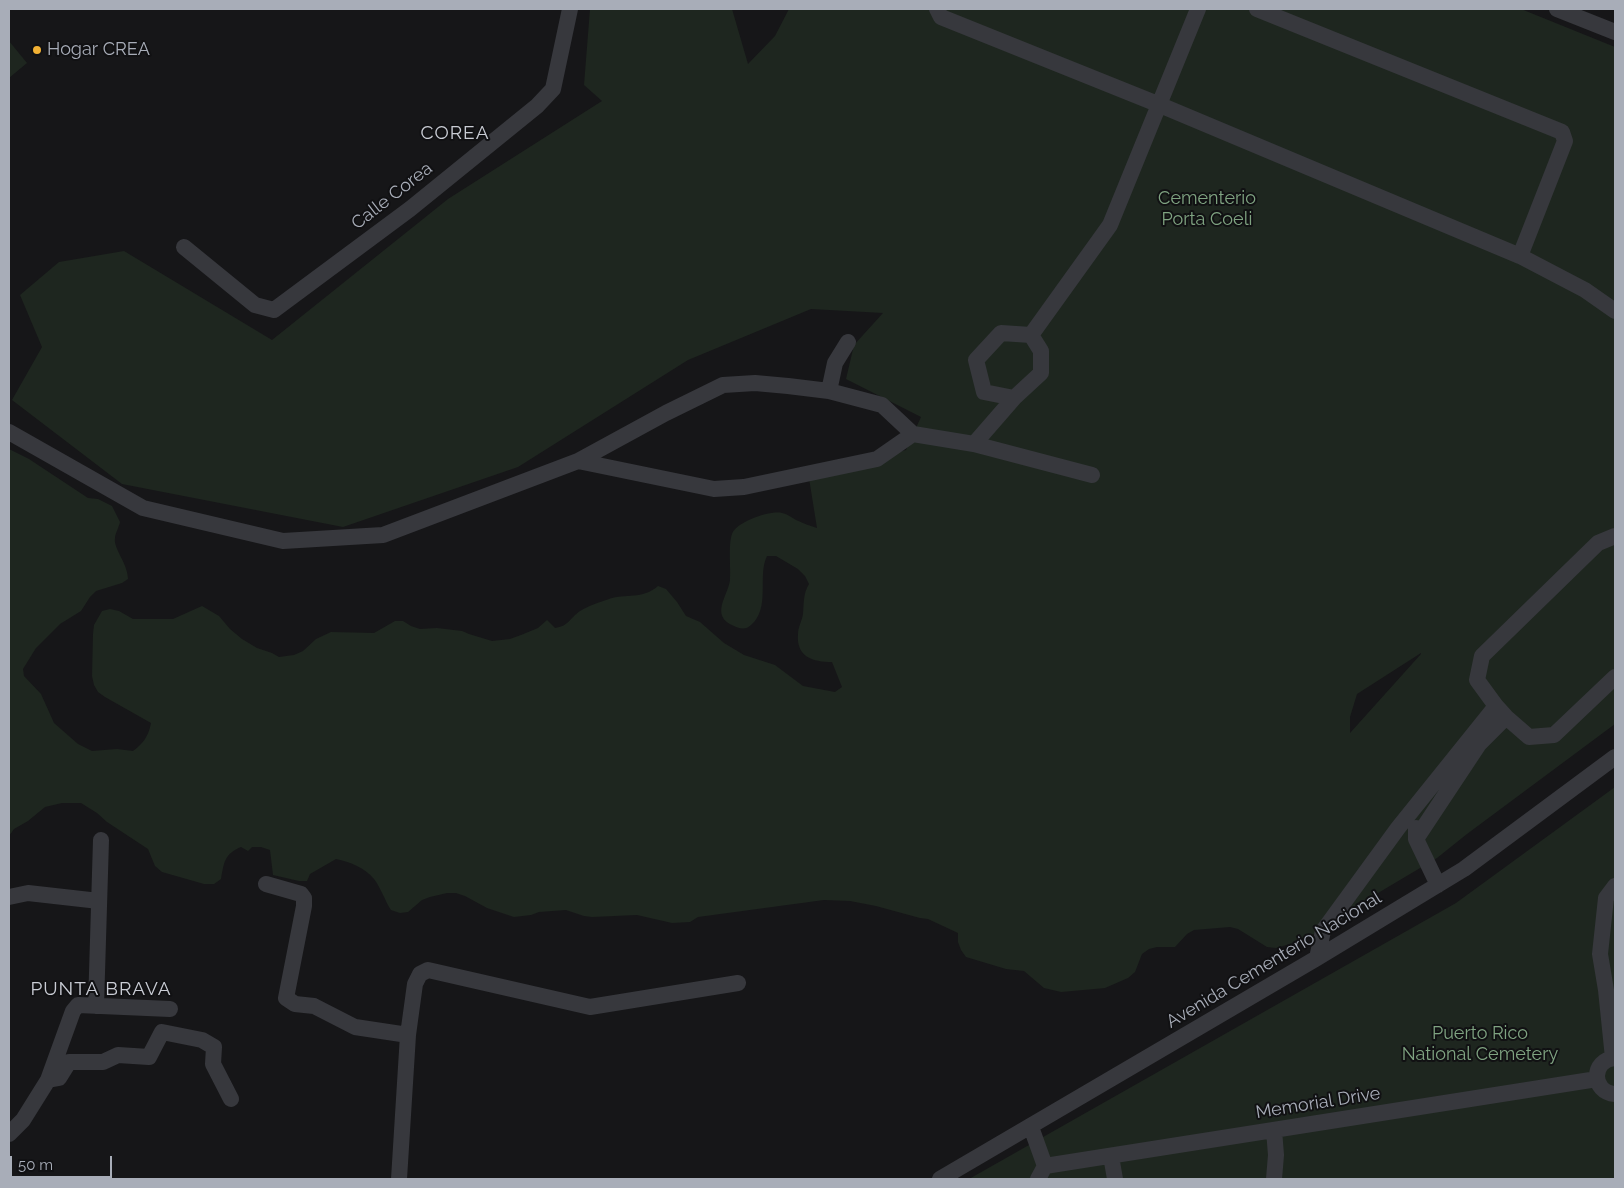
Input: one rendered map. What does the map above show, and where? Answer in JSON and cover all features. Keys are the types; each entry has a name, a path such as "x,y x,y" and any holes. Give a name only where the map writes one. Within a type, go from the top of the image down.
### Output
{"street":[{"name":"Calle Corea","path":"184,247 255,305 274,310 410,209 537,106 553,89 570,9"},
{"path":"937,9 942,17 1160,104 1520,256 1585,290 1615,311"},
{"path":"1031,334 1110,225 1198,9"},
{"path":"1257,9 1562,132 1565,140 1520,256"},
{"path":"1557,9 1615,32"},
{"path":"1014,398 984,392 976,360 1001,333 1031,334"},
{"path":"974,444 1014,398 1041,373 1041,351 1031,334"},
{"path":"830,391 835,363 848,342"},
{"path":"9,432 144,508 283,542 383,535 578,461 666,413 723,385 755,384 830,391 882,405 914,434 974,444 1092,475"},
{"path":"578,461 714,489 744,487 877,458 914,434"},
{"path":"1615,536 1598,543 1482,656 1477,680 1501,712 1529,737 1554,735 1615,677"},
{"path":"1317,958 1323,931 1416,806 1501,712"},
{"path":"1416,839 1501,712"},
{"name":"Avenida Cementerio Nacional","path":"946,1176 1317,958 1464,869 1615,757"},
{"path":"1416,806 1416,839 1438,885"},
{"path":"96,1006 101,840"},
{"path":"266,884 301,894 304,898 286,998 295,1004 314,1006 355,1027 408,1035"},
{"path":"1615,886 1606,898 1600,954 1611,989 1614,1058 1608,1060 1599,1068 1597,1079 1602,1089 1615,1094"},
{"path":"9,897 28,893 99,901"},
{"path":"399,1179 408,1035 415,984 420,974 428,970 590,1007 738,983"},
{"path":"9,1134 23,1120 48,1080 73,1011 78,1005 170,1009"},
{"path":"48,1080 60,1078 69,1062 103,1062 118,1055 149,1057 162,1032 202,1040 214,1047 214,1064 231,1099"},
{"name":"Memorial Drive","path":"1031,1127 1041,1173 1111,1156 1597,1079"},
{"path":"1274,1130 1276,1155 1274,1179"},
{"path":"1111,1156 1115,1179"},
{"path":"946,1176 970,1179"}],"green space":[{"name":"Cementerio Porta Coeli","path":"590,9 732,9 748,64 775,36 789,9 1521,9 1615,47 1615,724 1437,858 1346,912 1295,947 1293,943 1276,948 1267,947 1238,929 1230,927 1194,930 1187,934 1175,947 1157,947 1149,949 1142,954 1135,972 1128,978 1105,988 1061,992 1044,988 1024,971 1006,969 966,957 958,942 958,933 928,919 850,901 824,900 698,917 690,922 672,923 637,915 592,917 566,910 539,912 514,917 487,908 465,896 447,893 422,900 408,912 400,913 391,910 376,883 366,871 336,859 310,874 307,881 273,875 270,850 261,847 252,847 248,851 241,847 231,853 224,864 221,879 214,884 204,884 162,872 155,866 148,849 81,803 62,803 45,807 28,821 14,829 9,836 9,449 29,459 88,498 98,499 112,506 120,522 115,542 126,568 128,579 122,583 96,591 81,611 60,624 36,648 23,669 24,676 41,694 54,723 78,744 92,751 117,749 133,751 145,739 151,723 105,697 98,692 94,685 92,676 94,625 102,611 110,609 119,611 133,619 173,619 202,606 219,616 242,639 257,648 279,657 294,655 303,651 316,639 331,632 374,633 395,621 403,621 420,629 437,628 462,631 492,641 510,639 538,628 547,620 555,628 560,627 580,611 590,606 615,597 640,595 658,586 666,589 686,616 700,622 724,643 744,655 775,665 803,686 835,692 842,687 832,662 818,661 807,657 800,648 798,631 809,584 805,576 798,569 776,556 767,556 763,573 761,610 757,618 747,628 738,628 727,622 721,611 730,580 732,534 740,525 762,515 782,513 817,528 808,472 906,450 921,417 846,379 854,345 883,313 811,309 688,360 518,467 343,527 122,484 12,400 42,347 20,295 59,262 124,251 272,340 448,199 602,101 584,85","holes":["1421,654 1350,733 1350,717 1357,694"]},
{"path":"9,41 27,63 9,78"},
{"name":"Puerto Rico National Cemetery","path":"1615,787 1615,1179 969,1179 1456,903"}],"place":[{"name":"Hogar CREA","path":"37,50"}],"district":[{"name":"COREA","path":"455,133"},
{"name":"PUNTA BRAVA","path":"101,989"}]}
